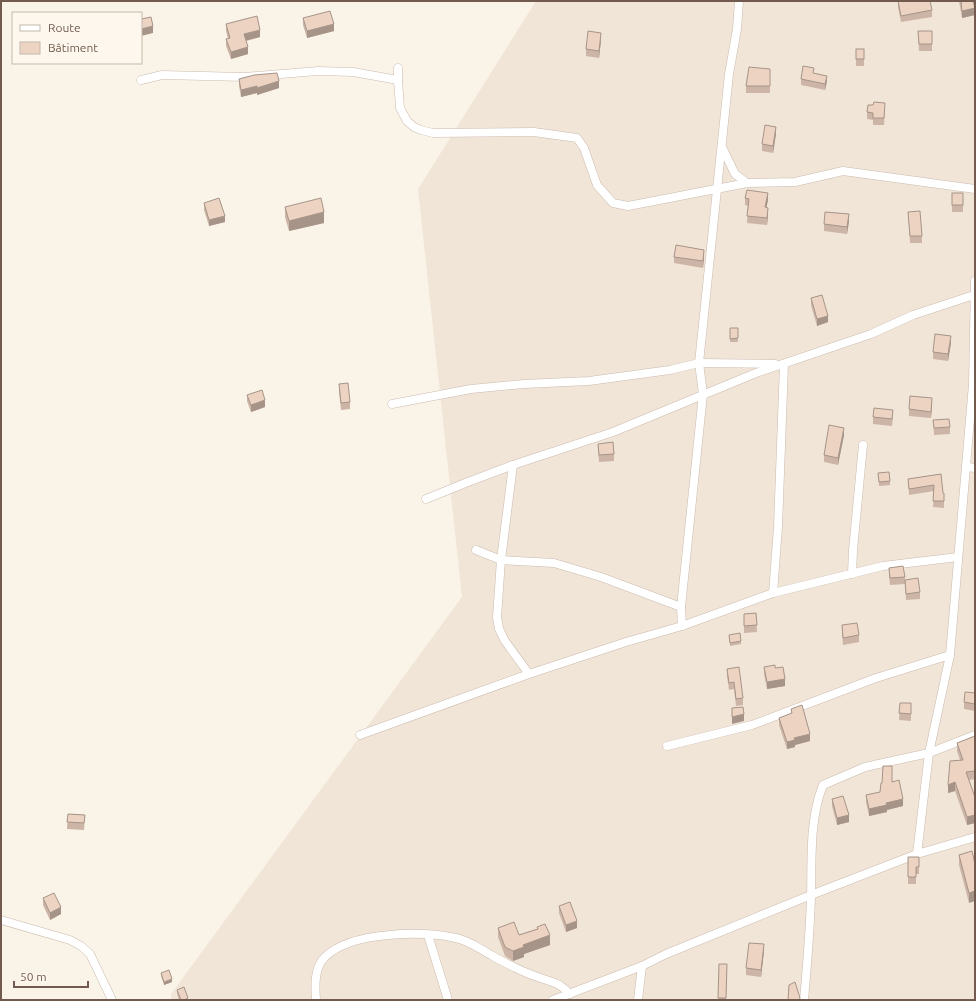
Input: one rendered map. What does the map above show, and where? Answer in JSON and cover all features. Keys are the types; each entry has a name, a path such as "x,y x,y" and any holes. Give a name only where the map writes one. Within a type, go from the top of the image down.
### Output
{"street":[{"path":"682,626 681,607 703,394 698,363 729,74 737,29 739,1"},
{"path":"398,68 400,108 407,121 414,127 433,133 534,132 577,138 584,148 598,185 613,203 628,206 747,183 795,182 843,171 975,189"},
{"path":"141,80 162,75 245,77 318,71 353,72 398,80"},
{"path":"721,145 735,174 747,183"},
{"path":"917,854 929,753 950,655 958,557 971,468 975,282"},
{"path":"426,499 468,482 612,432 756,373 871,334 913,316 974,295"},
{"path":"392,404 471,389 524,384 589,382 670,370 698,363 784,364"},
{"path":"772,593 778,527 784,364"},
{"path":"852,574 863,445"},
{"path":"513,466 501,560 498,617 499,629 505,641 529,674"},
{"path":"476,550 501,560 554,563 601,577 681,607"},
{"path":"360,735 529,674 626,642 682,626 772,593 882,566 958,557"},
{"path":"667,746 752,725 876,678 950,655"},
{"path":"804,1000 811,895 811,860 816,809 823,785 865,767 929,753 975,735"},
{"path":"553,1000 642,966 666,954 917,854 975,837"},
{"path":"1,920 70,940 82,946 90,954 112,1000"},
{"path":"316,1000 317,971 324,958 336,948 358,940 407,934 457,938 473,944 517,969 556,984 570,994"},
{"path":"428,935 448,1000"},
{"path":"638,1000 642,966"}],"shaded area":[{"path":"536,1 975,1 975,1000 171,1000 171,994 462,597 418,189"}],"building":[{"path":"898,1 930,1 932,10 901,16"},
{"path":"961,1 973,1 975,8 962,11"},
{"path":"330,11 334,24 307,31 303,18"},
{"path":"257,16 260,30 244,34 248,47 231,52 226,39 230,38 226,24"},
{"path":"151,17 153,26 142,29 142,19"},
{"path":"588,31 601,33 599,51 586,49"},
{"path":"918,31 932,31 932,44 919,44"},
{"path":"856,49 864,49 864,59 856,59"},
{"path":"803,66 814,68 813,73 827,76 825,84 801,79"},
{"path":"749,67 770,69 770,86 746,86"},
{"path":"277,73 279,81 257,88 257,86 241,90 239,79 254,75"},
{"path":"874,102 885,103 884,118 873,118 873,113 867,112 868,105 873,105"},
{"path":"765,125 776,127 773,146 762,144"},
{"path":"747,190 768,193 765,207 768,208 767,218 747,216 749,199 745,198"},
{"path":"952,193 963,193 963,205 952,205"},
{"path":"219,198 225,216 209,220 204,203"},
{"path":"321,198 324,212 289,221 285,207"},
{"path":"920,211 922,236 910,236 908,212"},
{"path":"825,212 849,214 847,227 824,224"},
{"path":"676,245 704,250 703,261 674,257"},
{"path":"822,295 828,316 817,319 811,298"},
{"path":"730,328 738,328 738,338 730,339"},
{"path":"935,334 951,336 948,354 933,352"},
{"path":"348,383 350,402 341,403 339,384"},
{"path":"262,390 265,400 251,405 247,395"},
{"path":"910,396 932,398 931,412 909,409"},
{"path":"874,408 893,410 892,419 873,417"},
{"path":"949,419 950,427 934,428 933,420"},
{"path":"829,425 844,428 838,458 824,455"},
{"path":"613,442 614,454 599,455 598,444"},
{"path":"889,472 890,481 879,482 878,473"},
{"path":"941,474 944,501 933,501 934,485 909,489 908,479"},
{"path":"903,566 905,577 890,578 889,568"},
{"path":"918,578 920,592 906,594 905,580"},
{"path":"756,613 757,625 744,626 744,614"},
{"path":"857,623 859,635 843,638 842,625"},
{"path":"740,633 741,641 730,643 729,635"},
{"path":"775,665 775,668 783,667 785,679 767,682 764,667"},
{"path":"739,667 743,698 736,699 734,682 729,683 727,669"},
{"path":"965,692 975,693 975,704 964,702"},
{"path":"900,703 911,703 911,714 899,713"},
{"path":"802,705 810,734 794,738 795,740 787,742 779,718 792,713 791,709"},
{"path":"743,707 744,714 732,717 732,708"},
{"path":"975,736 975,771 966,772 975,797 975,815 967,817 955,782 948,785 950,761 963,760 957,743"},
{"path":"883,766 892,766 892,782 899,780 903,799 886,803 887,805 869,809 866,795 880,792"},
{"path":"843,796 849,815 837,818 832,799"},
{"path":"68,814 85,815 84,823 67,822"},
{"path":"972,851 975,864 975,891 969,893 959,855"},
{"path":"908,857 919,857 919,867 916,867 916,877 908,877"},
{"path":"54,893 61,907 50,913 43,898"},
{"path":"570,902 577,921 566,925 559,906"},
{"path":"514,922 519,935 538,929 537,927 545,924 550,935 523,945 524,947 513,951 505,947 498,928"},
{"path":"749,943 764,944 761,970 746,968"},
{"path":"719,964 727,964 726,998 718,998"},
{"path":"169,970 172,979 164,982 161,973"},
{"path":"795,982 800,998 799,1000 788,1000 789,985"},
{"path":"184,987 188,998 181,1000 177,990"}]}
